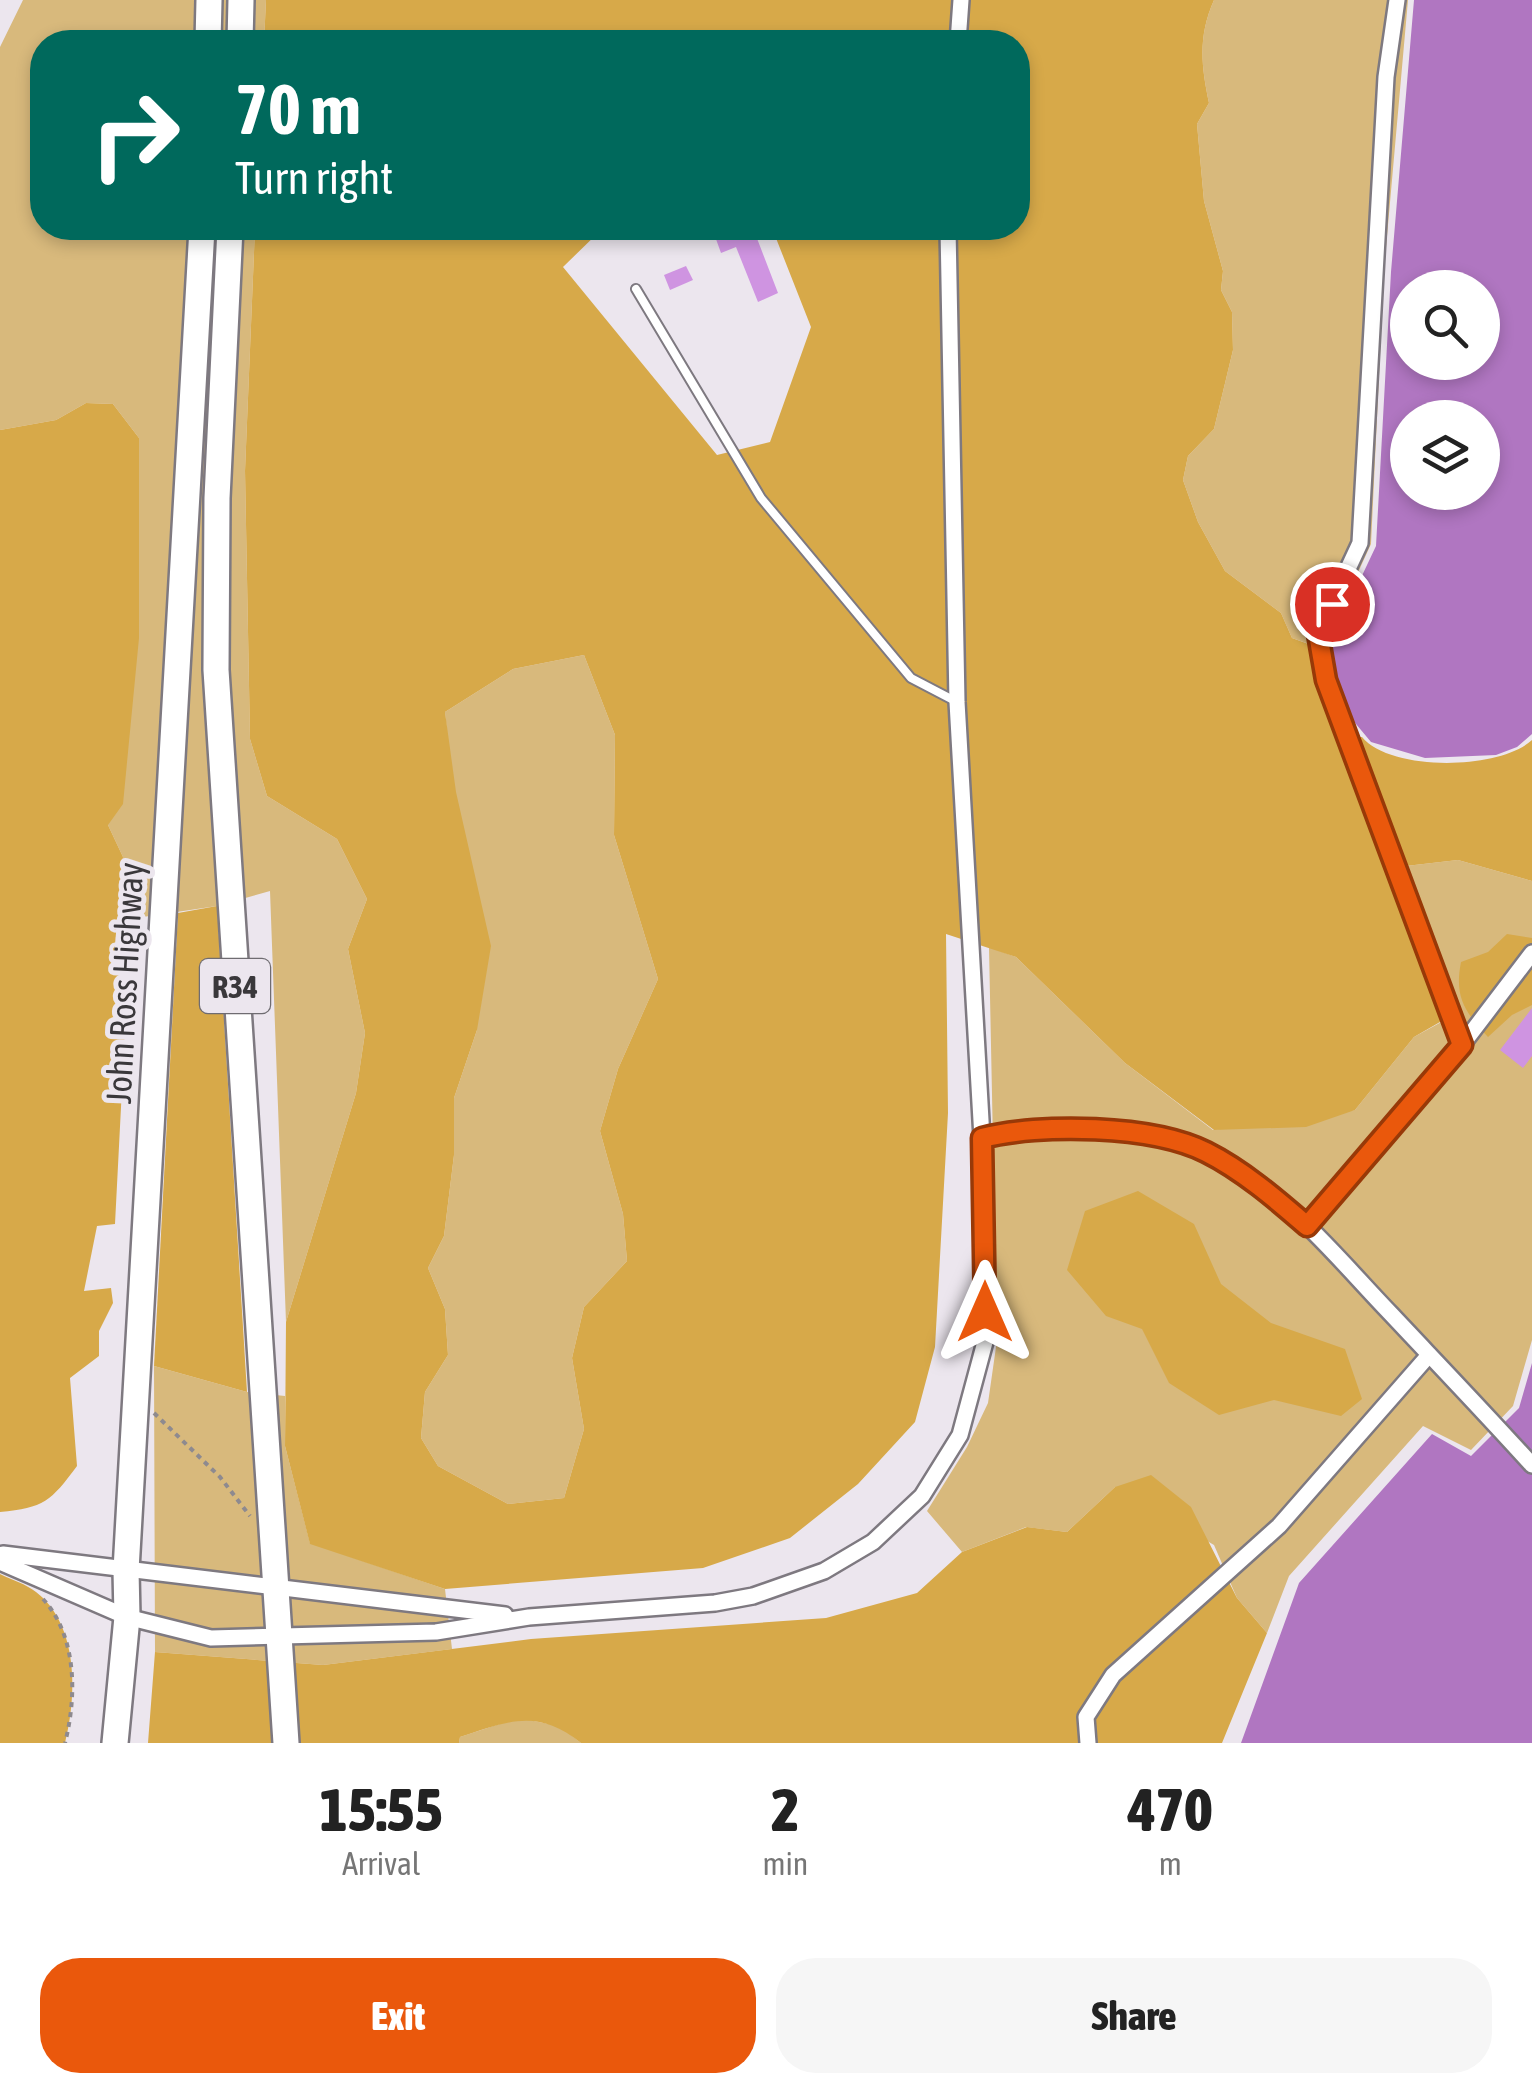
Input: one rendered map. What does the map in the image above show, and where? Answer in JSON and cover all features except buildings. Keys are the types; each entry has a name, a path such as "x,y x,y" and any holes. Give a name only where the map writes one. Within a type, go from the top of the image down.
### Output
{"main road":[{"path":"208,30 209,0"},
{"path":"240,30 241,0"},
{"name":"John Ross Highway","path":"115,1743 127,1617 126,1570 201,240"},
{"name":"R34","path":"229,240 217,498 216,670 286,1743"}],"street":[{"path":"959,30 961,0"},
{"path":"1396,0 1386,77 1360,544 1318,634 1326,680 1462,1045"},
{"path":"0,1562 127,1617 211,1638 436,1632 529,1618 715,1603 789,1585 873,1542 922,1496 960,1435 984,1342 982,1138 957,702 948,240"},
{"path":"1307,1226 1462,1045 1532,953"},
{"path":"982,1138 1014,1129 1170,1140 1205,1152 1307,1226 1532,1464"},
{"path":"1088,1743 1086,1718 1114,1675 1279,1526 1429,1355"},
{"path":"0,1554 20,1560 229,1584 276,1585 529,1618"}],"lane":[{"path":"636,288 761,498 911,678 957,702"}],"path":[{"path":"136,1395 220,1477 252,1519"},
{"path":"36,1592 56,1614 70,1656 66,1743"}],"shaded area":[{"path":"23,0 266,0 265,30 30,30 30,240 255,240 245,471 250,739 267,796 337,839 367,899 348,949 365,1033 356,1093 286,1322 270,891 217,906 116,921 123,857 108,825 139,438 113,404 86,403 56,420 0,430 0,47"},
{"path":"266,0 1214,0 1202,51 1209,103 1197,124 1204,201 1223,271 1221,290 1232,312 1233,350 1214,429 1188,456 1183,480 1198,522 1225,571 1281,613 1292,638 1314,646 1316,669 1343,754 1447,1018 1414,1037 1355,1110 1306,1127 1214,1130 1125,1063 1016,957 946,934 948,1113 935,1347 915,1422 858,1484 790,1538 703,1568 445,1589 310,1544 285,1446 286,1322 356,1093 365,1033 348,949 367,899 337,839 267,796 250,739 245,471 255,240 591,240 563,267 717,455 770,442 811,327 777,240 1030,240 1030,30 265,30","holes":["584,655 615,735 614,835 658,979 618,1069 600,1131 623,1214 627,1261 584,1307 572,1358 584,1429 564,1498 508,1504 438,1466 421,1438 425,1392 448,1355 445,1309 428,1268 444,1236 454,1155 454,1098 477,1030 491,946 456,792 445,712 513,669"]},
{"path":"1214,0 1408,0 1384,270 1371,544 1323,649 1292,638 1281,613 1225,571 1198,522 1183,480 1188,456 1214,429 1233,350 1232,312 1221,290 1223,271 1204,201 1197,124 1209,103 1202,51"},
{"path":"1414,0 1532,0 1532,734 1517,747 1496,755 1425,758 1371,742 1346,712 1332,681 1333,637 1376,546 1390,290 1390,380 1500,380 1500,270 1391,270"},
{"path":"86,403 113,404 139,438 139,638 123,804 108,825 123,857 114,955 126,1010 115,1224 97,1226 84,1291 111,1288 113,1303 99,1331 99,1356 70,1378 77,1466 45,1501 0,1512 0,430 56,420"},
{"path":"584,655 615,735 614,835 658,979 618,1069 600,1131 623,1214 627,1261 584,1307 572,1358 584,1429 564,1498 508,1504 438,1466 421,1438 425,1392 448,1355 445,1309 428,1268 444,1236 454,1155 454,1098 477,1030 445,712 513,669"},
{"path":"1353,737 1362,737 1396,756 1446,763 1496,757 1532,740 1532,881 1458,860 1406,866"},
{"path":"1458,860 1532,881 1532,1340 1513,1406 1471,1450 1423,1426 1289,1576 1267,1633 1237,1598 1214,1545 1115,1487 1067,1532 1026,1527 962,1552 927,1511 967,1447 988,1403 997,1340 989,947 1016,957 1125,1063 1213,1130 1355,1110 1414,1037 1456,1014 1406,866"},
{"path":"217,906 247,1392 154,1366 178,913"},
{"path":"1507,934 1532,938 1532,1005 1512,1015 1488,1037 1473,1020 1460,995 1461,962 1488,952"},
{"path":"1138,1191 1194,1224 1221,1284 1271,1323 1345,1349 1362,1399 1341,1416 1274,1400 1219,1415 1169,1383 1142,1329 1106,1316 1067,1270 1085,1211"},
{"path":"1532,1363 1532,1743 1241,1743 1299,1583 1432,1434 1471,1456 1519,1408"},
{"path":"154,1366 247,1392 285,1396 285,1446 310,1543 445,1589 452,1649 323,1665 155,1652"},
{"path":"1151,1475 1191,1507 1237,1598 1267,1633 1222,1743 581,1743 550,1725 522,1721 460,1737 459,1743 148,1743 155,1652 323,1665 531,1639 826,1618 917,1593 962,1552 1027,1527 1067,1532 1115,1487"},
{"path":"0,1574 36,1592 60,1623 71,1662 72,1683 65,1743 0,1743"},
{"path":"518,1718 560,1726 581,1743 459,1743 460,1737"}],"route":[{"path":"985,1312 982,1138 1014,1129 1115,1133 1170,1140 1205,1152 1239,1173 1307,1226 1462,1045 1326,680 1318,634 1332,604"}]}
